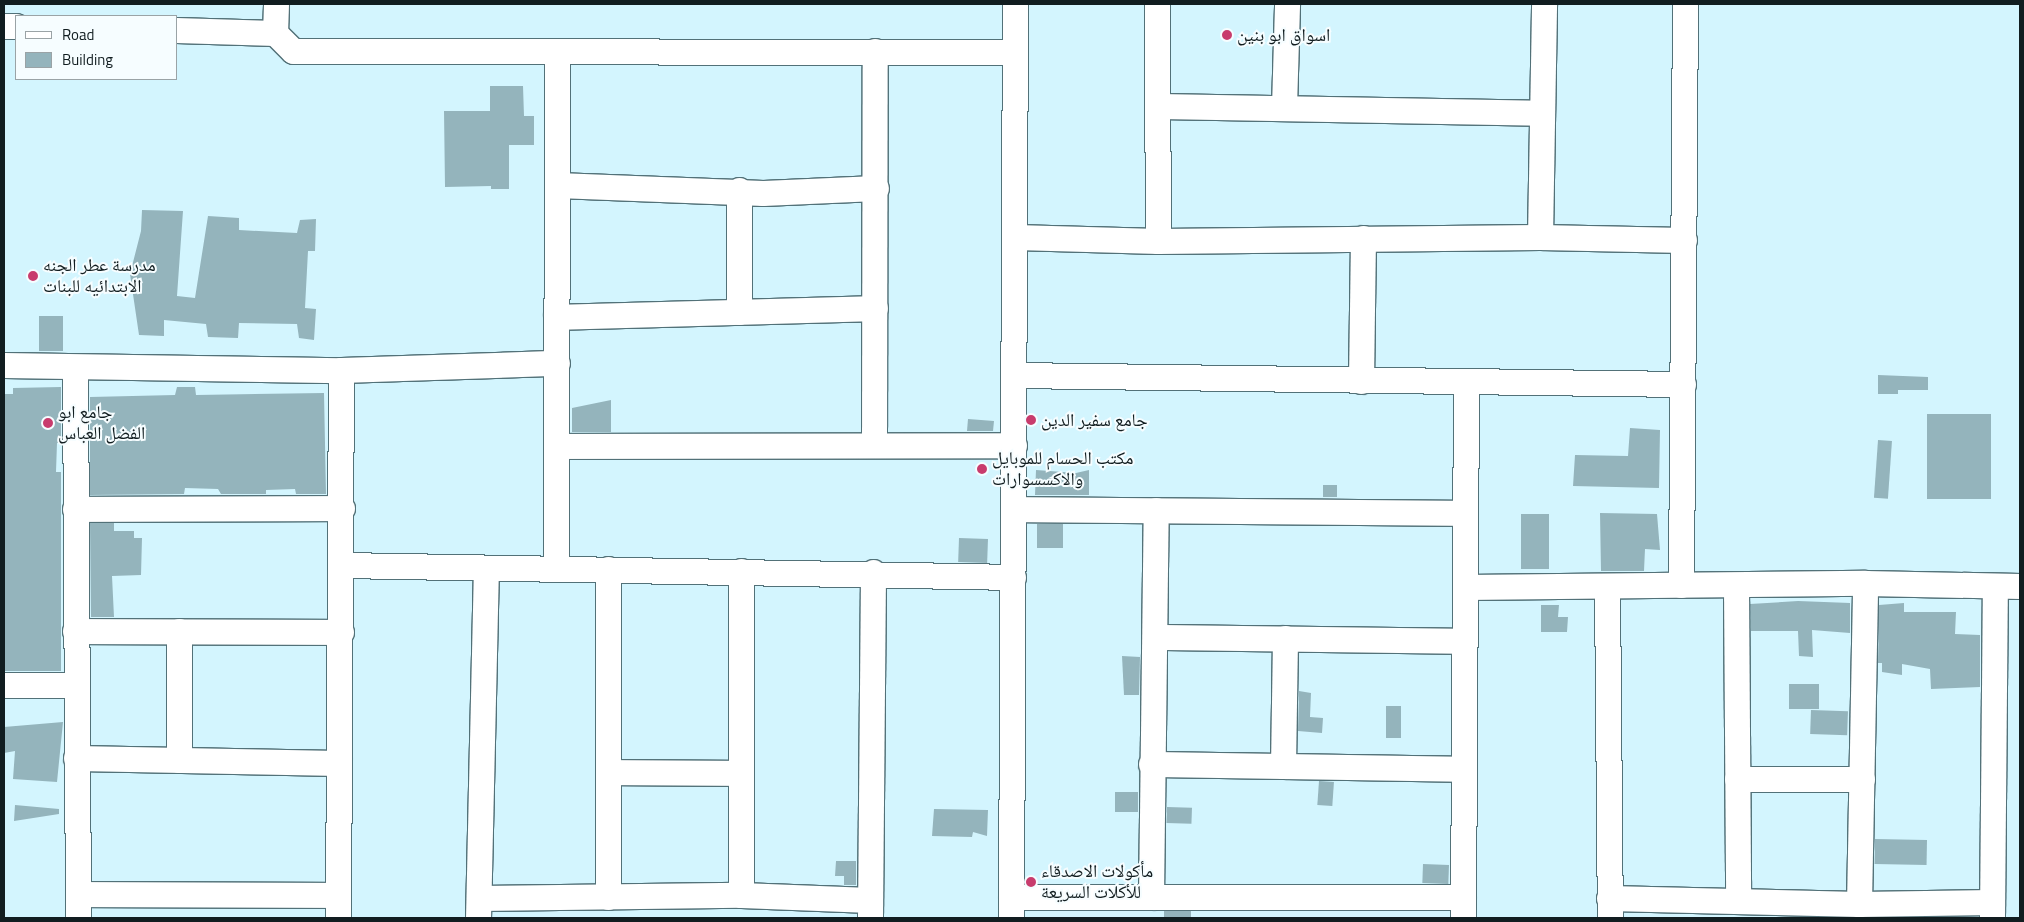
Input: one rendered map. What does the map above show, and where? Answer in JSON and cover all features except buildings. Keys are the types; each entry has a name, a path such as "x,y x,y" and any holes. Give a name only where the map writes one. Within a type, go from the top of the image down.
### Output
{"street":[{"path":"275,33 276,4"},
{"path":"1015,4 1011,908 1152,897 1463,908 1466,383"},
{"path":"1157,4 1158,241"},
{"path":"1284,108 1287,4"},
{"path":"1540,237 1544,4"},
{"path":"1681,585 1685,4"},
{"path":"178,30 275,33 293,51 558,54 875,51 1014,52"},
{"path":"874,445 875,51"},
{"path":"556,570 558,54"},
{"path":"1158,106 1541,114"},
{"path":"557,185 781,193 876,188"},
{"path":"739,190 739,312"},
{"path":"1015,237 1158,241 1540,237 1684,240"},
{"path":"1362,381 1363,238"},
{"path":"556,317 875,308"},
{"path":"4,365 341,370 557,363"},
{"path":"75,367 78,918"},
{"path":"78,894 338,906 342,565 341,370"},
{"path":"1014,375 1466,383 1683,384"},
{"path":"556,446 1014,445"},
{"path":"75,509 342,508"},
{"path":"1014,509 1465,513"},
{"path":"1152,897 1151,764 1156,636 1156,510"},
{"path":"342,565 486,570 608,569 873,572 1013,576"},
{"path":"608,569 608,897"},
{"path":"486,570 479,908 608,897 741,895 870,909 873,572"},
{"path":"741,571 741,895"},
{"path":"1465,587 1681,585 1736,587 1865,583 2020,586"},
{"path":"1859,904 1865,583"},
{"path":"1607,587 1609,908 1738,899 1992,910 1995,586"},
{"path":"1736,587 1738,899"},
{"path":"75,631 340,632"},
{"path":"179,631 179,760"},
{"path":"1156,636 1464,641"},
{"path":"1283,766 1285,638"},
{"path":"4,685 76,685"},
{"path":"76,758 339,763"},
{"path":"1151,764 1463,769"},
{"path":"608,772 741,774"},
{"path":"1737,779 1862,779"}],"place":[{"name":"اسواق ابو بنين","path":"1227,35"},
{"name":"مدرسة عطر الجنه الابتدائيه للبنات","path":"33,276"},
{"name":"جامع سفير الدين","path":"1031,420"},
{"name":"جامع ابو الفضل العباس","path":"48,423"},
{"name":"مكتب الحسام للموبايل والاكسسوارات","path":"982,469"},
{"name":"مأكولات الاصدقاء للأكلات السريعة","path":"1031,882"}]}
